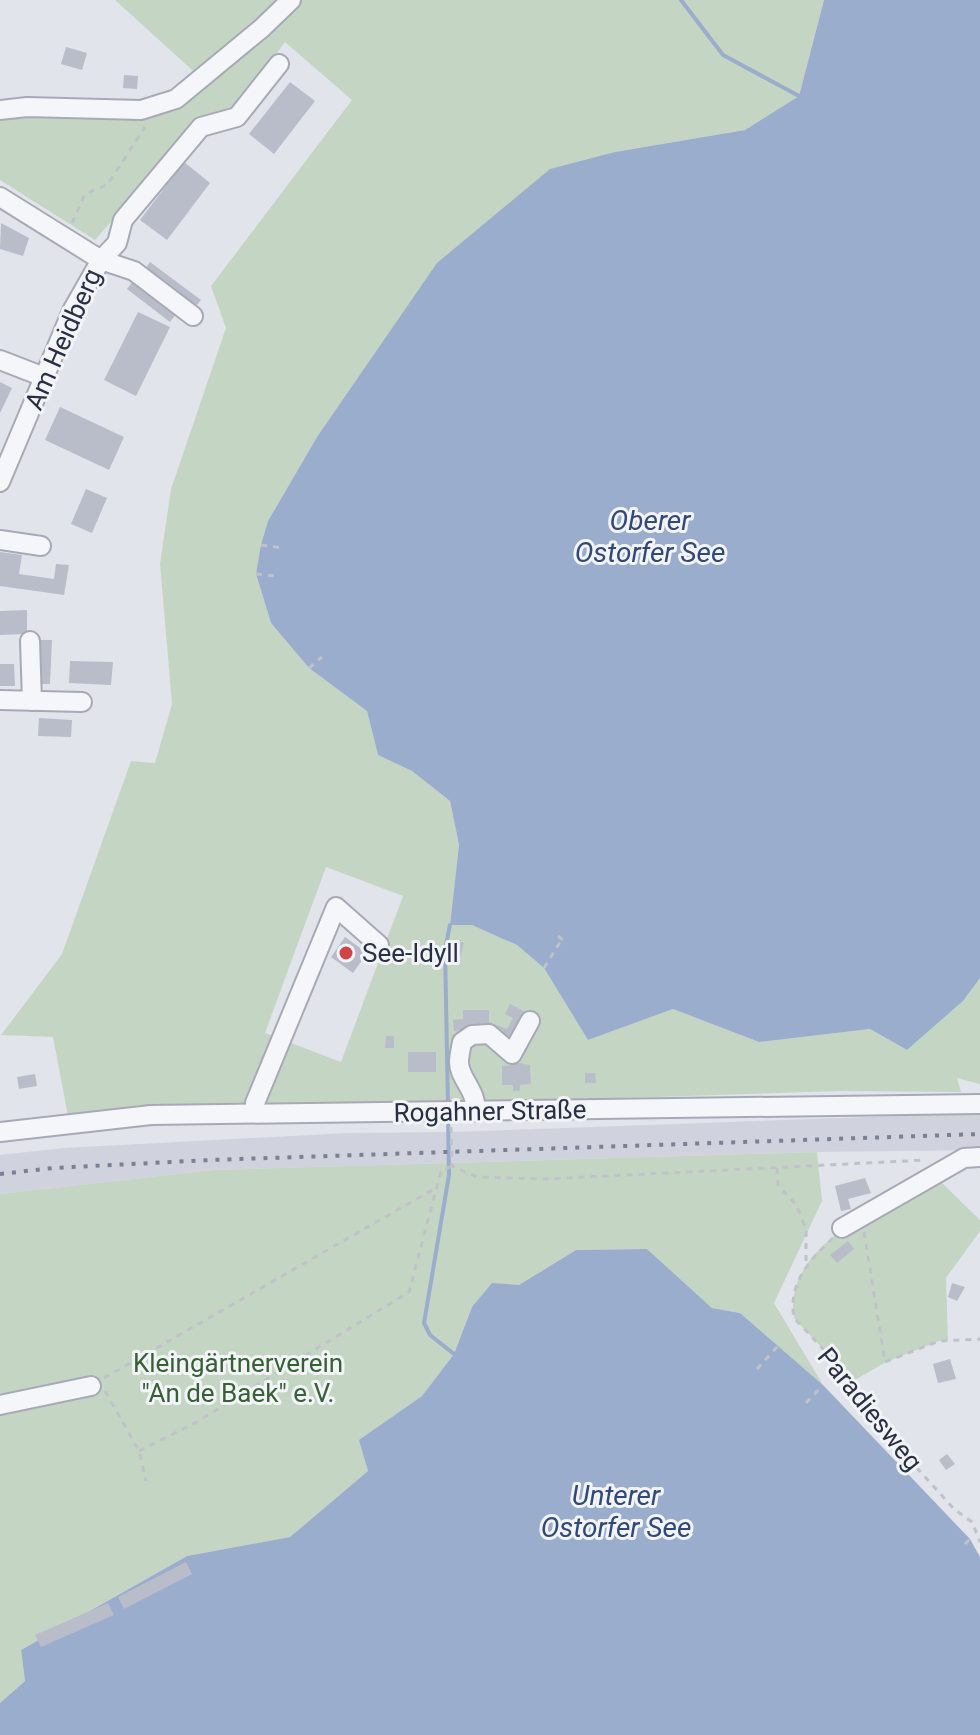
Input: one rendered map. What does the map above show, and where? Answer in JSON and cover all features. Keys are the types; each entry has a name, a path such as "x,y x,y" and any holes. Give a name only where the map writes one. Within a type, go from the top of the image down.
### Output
{"street":[{"path":"0,110 27,107 149,108 176,99 291,0"},
{"path":"193,316 134,271 101,260 117,243 123,220 201,127 237,117 279,64"},
{"name":"Am Heidberg","path":"0,197 101,260 72,311 0,481"},
{"path":"0,360 44,377"},
{"path":"0,540 41,546"},
{"path":"30,641 32,701"},
{"path":"0,700 82,702"},
{"path":"255,1112 255,1103 336,907 379,945"},
{"path":"470,1112 474,1095 461,1071 462,1042 472,1035 489,1034 512,1054 530,1021"},
{"name":"Rogahner Straße","path":"0,1132 151,1115 255,1112 435,1113 980,1104"},
{"path":"842,1228 972,1158"},
{"path":"0,1405 91,1386"}],"path":[{"path":"65,237 85,194 108,184 149,108"},
{"path":"261,545 283,548"},
{"path":"256,574 276,576"},
{"path":"309,668 322,657"},
{"path":"544,968 562,939"},
{"path":"451,1127 452,1166"},
{"path":"139,1451 195,1423 409,1292 435,1188 441,1171 452,1166 477,1177 547,1179 933,1160"},
{"name":"Paradiesweg","path":"777,1168 778,1185 797,1206 806,1229 806,1265"},
{"path":"91,1386 435,1188"},
{"path":"862,1217 885,1362 939,1341 980,1339"},
{"name":"Paradiesweg","path":"842,1228 806,1265 795,1289 792,1305 794,1318 853,1381 863,1404 880,1427 954,1509 972,1522 980,1542"},
{"path":"757,1369 778,1346"},
{"path":"806,1403 823,1385"},
{"path":"91,1386 106,1392 139,1451 146,1481"},
{"path":"965,1544 970,1539"}],"shaded area":[{"path":"980,1113 980,1150 213,1170 0,1194 0,1155 64,1148 347,1133"}],"green space":[{"path":"115,0 824,0 799,96 745,130 615,152 317,437 268,521 256,574 271,623 309,668 367,711 378,755 412,771 450,801 459,845 450,925 472,924 517,945 544,968 588,1040 673,1009 759,1042 870,1029 907,1050 963,1001 980,978 980,1084 957,1078 961,1092 842,1091 68,1116 53,1037 1,1035 62,954 131,761 155,763 172,704 160,564 171,489 226,328 211,286 352,100 285,42 238,107 198,122 95,240 0,180 0,121 44,115 157,112 202,79","holes":["326,867 403,896 341,1062 265,1033"]},
{"name":"Kleingärtnerverein \"An de Baek\" e.V.","path":"817,1152 822,1201 774,1303 823,1385 740,1313 712,1308 647,1249 576,1250 519,1285 472,1307 454,1354 422,1396 360,1440 368,1471 290,1537 187,1556 21,1650 25,1681 0,1703 0,1194 213,1170"},
{"path":"937,1178 980,1220 980,1231 946,1278 948,1340 886,1362 853,1381 794,1318 795,1292 804,1269 820,1248 842,1230"}],"water":[{"name":"Oberer Ostorfer See","path":"824,0 980,0 980,978 963,1001 907,1050 870,1029 759,1042 673,1009 588,1040 544,968 517,945 472,925 450,925 459,845 450,801 412,771 378,755 367,711 309,668 271,623 256,574 261,545 268,521 317,437 437,263 550,169 615,152 745,130 799,96"},
{"name":"Unterer Ostorfer See","path":"647,1249 712,1308 740,1313 823,1385 970,1539 980,1557 980,1735 0,1735 0,1703 25,1681 21,1650 187,1556 290,1537 368,1471 359,1440 422,1396 454,1354 472,1307 492,1283 519,1285 576,1250"}],"building":[{"path":"66,47 87,53 82,70 61,64"},
{"path":"124,75 138,76 137,89 123,88"},
{"path":"290,82 315,101 274,154 249,134"},
{"path":"184,162 210,183 167,240 140,220"},
{"path":"1,223 29,238 23,256 0,249"},
{"path":"150,262 201,300 194,309 144,271"},
{"path":"133,281 176,314 170,322 127,289"},
{"path":"138,312 170,327 136,396 104,380"},
{"path":"0,382 12,388 0,413"},
{"path":"60,407 124,437 109,470 45,440"},
{"path":"86,489 107,498 92,533 71,524"},
{"path":"0,552 22,555 19,574 54,579 56,564 69,565 64,595 0,586"},
{"path":"27,610 27,634 0,635 0,611"},
{"path":"40,640 52,640 50,684 38,684"},
{"path":"70,661 113,662 111,685 69,683"},
{"path":"0,664 14,664 15,686 0,686"},
{"path":"39,718 72,720 71,737 38,736"},
{"path":"345,937 367,953 353,973 331,957"},
{"path":"457,941 464,943 460,958 453,956"},
{"path":"510,1004 524,1011 519,1021 523,1023 513,1042 464,1030 454,1031 453,1020 463,1019 463,1010 489,1010 489,1022 507,1029 513,1018 505,1014"},
{"path":"386,1036 394,1036 394,1048 385,1048"},
{"path":"408,1052 436,1052 436,1072 408,1072"},
{"path":"514,1062 530,1065 531,1084 520,1085 520,1091 513,1091 513,1085 502,1085 502,1066 514,1065"},
{"path":"585,1073 595,1073 596,1083 585,1083"},
{"path":"35,1074 37,1086 19,1089 17,1077"},
{"path":"865,1178 871,1193 848,1199 851,1209 841,1211 835,1186"},
{"path":"848,1241 854,1249 837,1263 830,1255"},
{"path":"952,1283 965,1287 957,1301 948,1297"},
{"path":"950,1359 956,1379 938,1383 933,1364"},
{"path":"947,1454 955,1464 946,1470 939,1460"},
{"path":"186,1562 192,1574 124,1609 118,1597"},
{"path":"108,1603 114,1615 41,1647 35,1635"}],"waterway":[{"path":"681,0 723,55 799,96"},
{"path":"448,1106 445,949 450,925"},
{"path":"448,1115 449,1175 424,1323 430,1335 454,1354"}],"railway":[{"path":"0,1174 53,1168 210,1160 980,1134"}],"place":[{"name":"See-Idyll","path":"346,953"}]}
